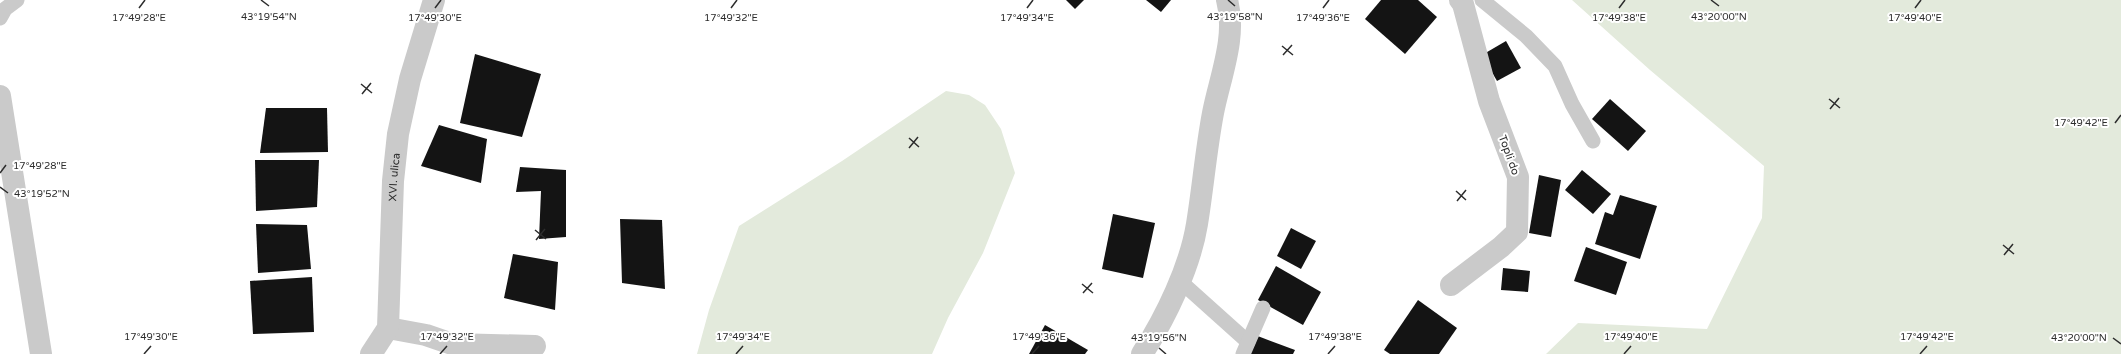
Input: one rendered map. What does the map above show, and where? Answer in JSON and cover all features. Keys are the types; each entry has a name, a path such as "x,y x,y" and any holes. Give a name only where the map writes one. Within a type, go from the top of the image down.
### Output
{"street":[{"name":"XVI. ulica","path":"388,328 393,181 398,134 410,79 434,0"},
{"path":"1142,354 1156,332 1180,281 1197,225 1210,135 1229,41 1229,8 1227,0"},
{"name":"Topli do","path":"1451,285 1501,247 1517,232 1518,208 1518,177 1489,101 1463,4 1460,0"},
{"path":"0,96 41,354"},
{"path":"371,354 388,328 426,335 452,344 535,346"}],"lane":[{"path":"0,18 5,9 16,0"},
{"path":"1482,0 1526,36 1555,66 1572,104 1593,141"},
{"path":"1180,281 1245,348 1263,308"}],"shaded area":[{"path":"1572,0 2121,0 2121,354 1546,354 1578,323 1707,329 1762,218 1764,166 1650,70"},
{"path":"946,91 969,95 985,105 1001,129 1015,173 983,253 948,318 932,354 697,354 709,310 739,226 842,161"}],"building":[{"path":"1066,0 1084,0 1075,9"},
{"path":"1146,0 1171,0 1161,12"},
{"path":"1381,0 1418,0 1437,17 1405,54 1365,19"},
{"path":"1506,41 1521,68 1497,81 1482,55"},
{"path":"475,54 541,74 522,137 460,123"},
{"path":"1610,99 1646,131 1628,151 1592,119"},
{"path":"266,108 327,108 328,152 260,153"},
{"path":"439,125 487,139 481,183 421,166"},
{"path":"255,160 319,160 317,207 256,211"},
{"path":"520,167 566,170 566,237 539,239 541,191 516,192"},
{"path":"1582,170 1611,194 1593,214 1565,190"},
{"path":"1539,175 1561,180 1551,237 1529,233"},
{"path":"1620,195 1657,206 1640,259 1595,244 1605,212 1613,215"},
{"path":"1113,214 1155,223 1143,278 1102,269"},
{"path":"620,219 662,220 665,289 622,283"},
{"path":"256,224 307,225 311,269 258,273"},
{"path":"1291,228 1316,241 1301,269 1277,256"},
{"path":"1586,247 1627,262 1616,295 1574,281"},
{"path":"513,254 558,262 555,310 504,298"},
{"path":"1276,266 1321,292 1303,325 1258,300"},
{"path":"1503,268 1530,271 1528,292 1501,290"},
{"path":"312,277 314,332 253,334 250,281"},
{"path":"1418,300 1457,328 1439,354 1390,354 1384,350"},
{"path":"1045,325 1088,350 1085,354 1029,354"},
{"path":"1255,335 1295,350 1293,354 1248,354"}]}
